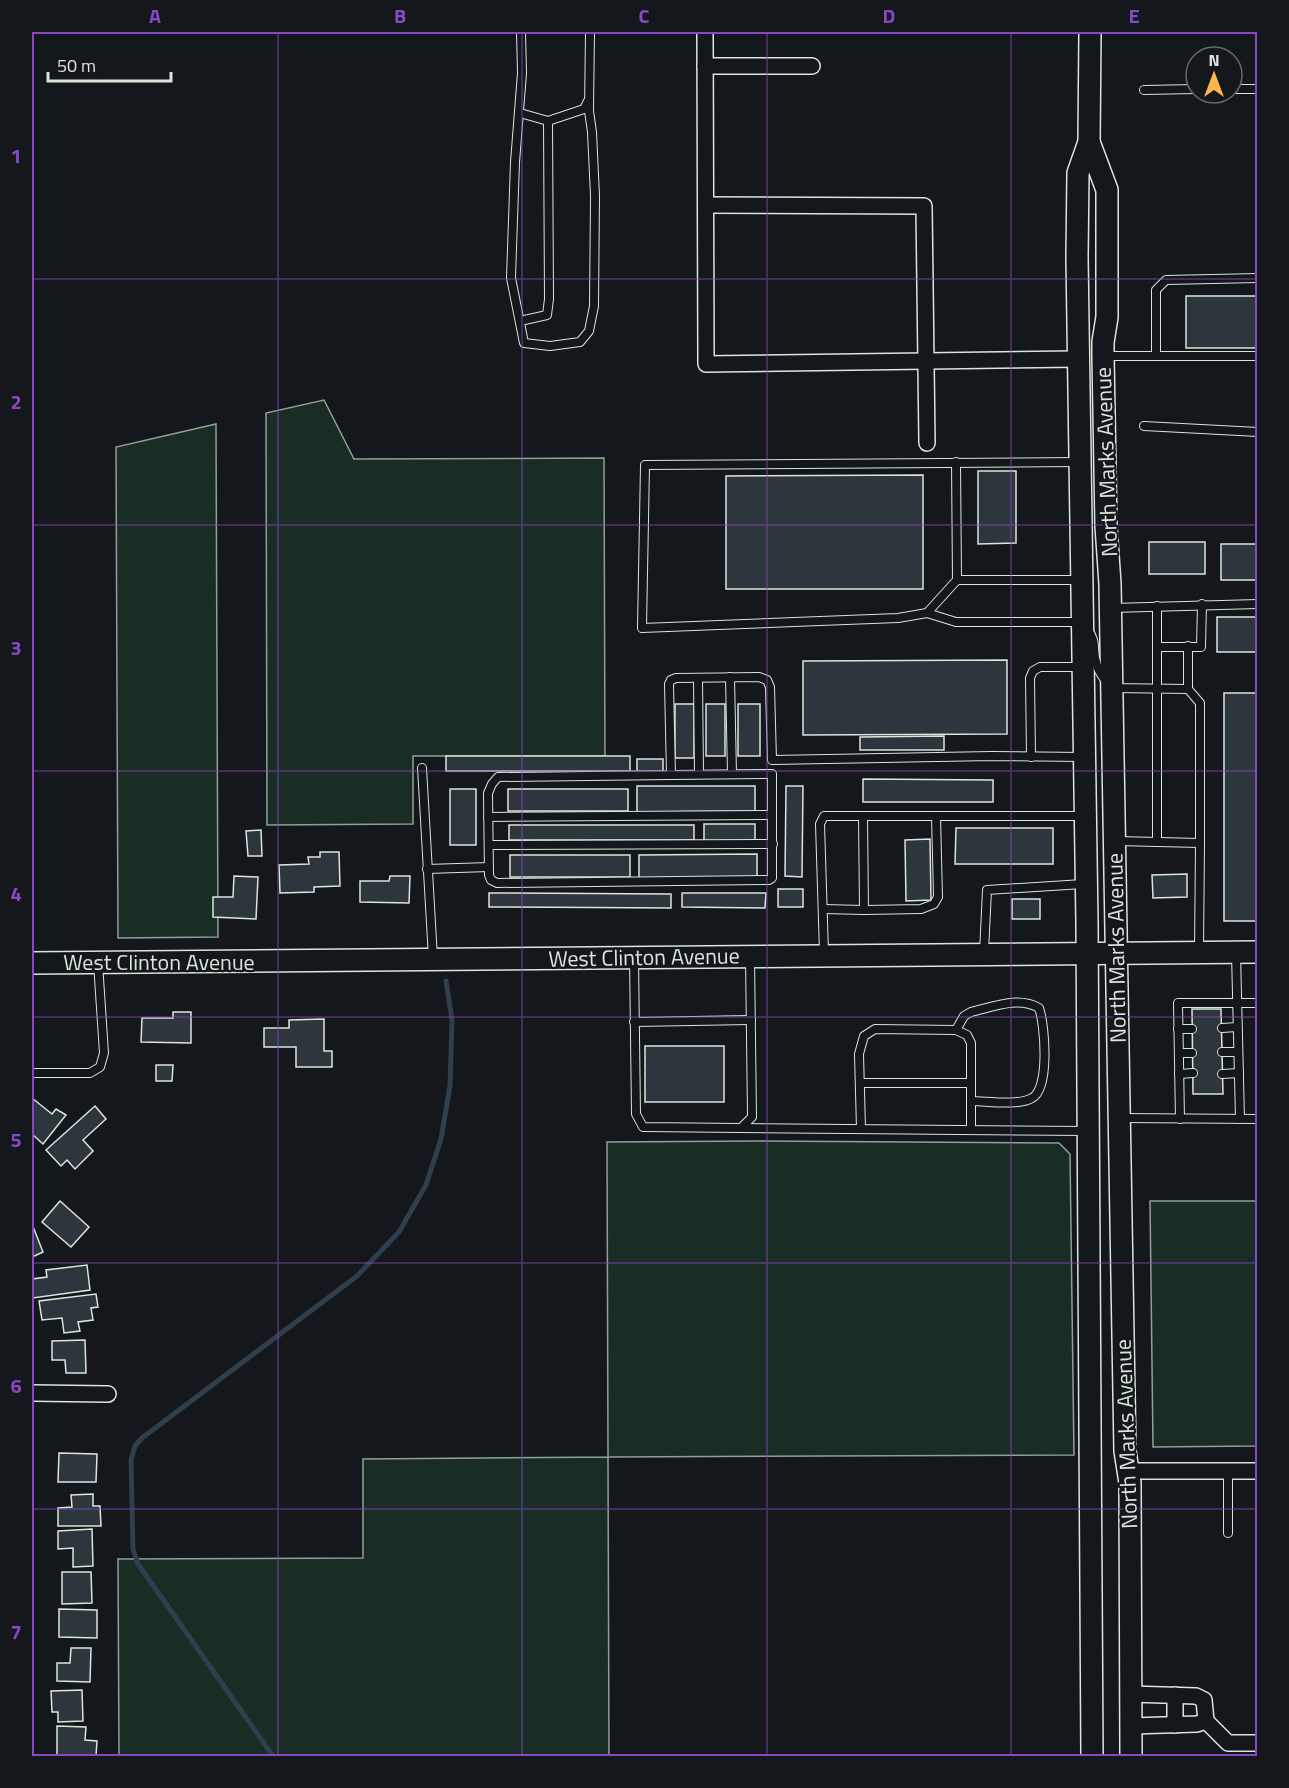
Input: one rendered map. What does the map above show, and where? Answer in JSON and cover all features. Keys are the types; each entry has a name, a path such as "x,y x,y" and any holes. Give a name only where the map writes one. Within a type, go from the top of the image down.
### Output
{"main road":[{"name":"North Marks Avenue","path":"1090,32 1089,142 1078,173 1077,257 1087,952 1092,1756"},
{"name":"North Marks Avenue","path":"1089,142 1107,190 1107,317 1103,349 1106,526 1111,608 1125,1451 1130,1494 1131,1756"},
{"path":"1077,257 1090,268 1103,349"},
{"name":"West Clinton Avenue","path":"32,963 1257,952"}],"street":[{"path":"705,32 706,364 1078,359"},
{"path":"705,66 812,66"},
{"path":"706,205 924,206 927,443"},
{"path":"32,1393 108,1394"},
{"path":"1128,1471 1257,1471"},
{"path":"1130,1694 1196,1696 1204,1700 1206,1721 1228,1743 1257,1743"},
{"path":"1175,1695 1175,1725"},
{"path":"1131,1726 1197,1725 1206,1721"}],"lane":[{"path":"521,32 522,73 511,278 524,342 550,346 580,342 589,331 594,306 595,207 590,98 590,32"},
{"path":"1144,90 1184,89"},
{"path":"520,113 548,121 584,109 590,98"},
{"path":"520,321 547,315 549,299 548,121"},
{"path":"1156,356 1156,290 1160,284 1166,280 1257,278"},
{"path":"1103,349 1156,356 1257,356"},
{"path":"1144,426 1257,432"},
{"path":"927,613 957,580 956,462"},
{"path":"1080,462 645,465 642,628 898,618 927,613 956,622 1082,622 1094,638 1095,660 1101,676 1112,688 1188,689"},
{"path":"957,580 1082,580"},
{"path":"1158,646 1201,646 1202,604"},
{"path":"1111,608 1257,604"},
{"path":"1157,606 1157,842"},
{"path":"1188,646 1188,689 1200,703 1198,952"},
{"path":"1031,757 1030,678 1033,671 1040,667 1083,667"},
{"path":"730,677 732,774"},
{"path":"670,775 669,684 671,680 730,677 767,680 770,687 772,760 773,844 773,875 769,880 497,883 491,880 488,793 498,777 772,774"},
{"path":"698,678 699,774"},
{"path":"772,760 1084,757"},
{"path":"422,768 433,959"},
{"path":"488,817 772,814"},
{"path":"824,955 820,824 824,816 1085,816"},
{"path":"863,816 864,910"},
{"path":"822,909 921,909 934,904 938,897 936,816"},
{"path":"1114,841 1200,843"},
{"path":"489,845 773,844"},
{"path":"427,869 489,867"},
{"path":"984,953 987,890 1086,884"},
{"path":"1236,952 1240,1119"},
{"path":"741,1128 752,1117 750,956"},
{"path":"634,957 636,1114 643,1127 1088,1131"},
{"path":"32,1073 90,1073 100,1067 104,1053 98,963"},
{"path":"956,1030 964,1016 971,1012 1018,1001 1030,1002 1039,1008 1043,1019 1044,1073 1041,1088 1035,1097 1023,1101 971,1101"},
{"path":"1180,1119 1179,1003 1257,1003"},
{"path":"634,1022 751,1020"},
{"path":"1221,1028 1238,1027"},
{"path":"861,1129 860,1054 864,1036 875,1029 956,1030 967,1035 971,1043 971,1130"},
{"path":"1179,1029 1192,1029"},
{"path":"1222,1052 1238,1052"},
{"path":"1179,1053 1192,1053"},
{"path":"1179,1074 1193,1073"},
{"path":"1222,1074 1239,1073"},
{"path":"860,1083 971,1083"},
{"path":"1119,1118 1257,1119"},
{"path":"1228,1471 1228,1533"}],"green space":[{"path":"324,400 354,459 604,458 605,756 413,756 413,824 267,825 266,413"},
{"path":"216,424 218,937 118,938 116,447"},
{"path":"607,1142 1059,1143 1070,1154 1074,1455 608,1457"},
{"path":"1150,1201 1257,1201 1257,1446 1153,1447"},
{"path":"608,1457 609,1756 119,1756 118,1559 363,1558 363,1459"}],"building":[{"path":"1186,296 1258,296 1258,348 1186,348"},
{"path":"978,471 1016,471 1016,543 978,544"},
{"path":"923,475 923,589 726,589 726,476"},
{"path":"1149,542 1205,542 1205,574 1149,574"},
{"path":"1221,544 1258,544 1258,580 1221,580"},
{"path":"1217,617 1258,617 1258,652 1217,652"},
{"path":"1007,660 1007,734 803,735 803,661"},
{"path":"1224,693 1258,693 1258,921 1224,921"},
{"path":"675,704 694,704 694,758 675,758"},
{"path":"706,704 725,704 725,756 706,756"},
{"path":"738,704 760,704 760,756 738,756"},
{"path":"944,736 944,750 860,750 860,737"},
{"path":"446,756 630,756 630,771 446,771"},
{"path":"637,759 663,759 663,772 637,772"},
{"path":"863,779 993,780 993,802 863,802"},
{"path":"637,786 755,786 755,811 637,812"},
{"path":"786,786 803,786 802,877 785,876"},
{"path":"450,789 476,789 476,845 450,845"},
{"path":"508,789 628,789 628,811 508,811"},
{"path":"704,824 755,824 755,841 704,841"},
{"path":"509,825 694,825 694,840 509,840"},
{"path":"956,828 1053,828 1053,864 955,864"},
{"path":"261,830 262,856 248,856 246,831"},
{"path":"930,839 931,900 906,901 905,840"},
{"path":"320,852 339,852 340,886 314,887 314,892 280,893 279,865 309,864 308,857 320,857"},
{"path":"757,854 757,877 639,878 639,855"},
{"path":"510,855 630,855 630,877 510,877"},
{"path":"1187,874 1187,897 1153,898 1152,875"},
{"path":"234,876 258,877 256,919 213,917 213,897 233,897"},
{"path":"390,876 410,876 409,903 360,902 360,881 389,881"},
{"path":"778,889 803,889 803,907 778,907"},
{"path":"489,893 671,894 671,908 489,907"},
{"path":"682,893 766,893 765,908 682,907"},
{"path":"1012,899 1040,899 1040,919 1012,919"},
{"path":"1192,1009 1221,1009 1223,1094 1193,1094"},
{"path":"173,1012 191,1012 191,1043 141,1042 142,1018 173,1018"},
{"path":"324,1019 324,1051 332,1051 332,1067 296,1067 296,1047 264,1047 264,1028 289,1028 289,1020"},
{"path":"645,1046 724,1046 724,1102 645,1102"},
{"path":"156,1065 173,1065 172,1081 156,1081"},
{"path":"32,1098 52,1114 56,1109 66,1115 43,1144 32,1134"},
{"path":"95,1106 106,1119 83,1140 93,1151 75,1169 67,1160 61,1166 46,1150"},
{"path":"60,1201 89,1227 71,1247 42,1222"},
{"path":"32,1224 43,1252 32,1257"},
{"path":"87,1265 90,1290 33,1298 32,1279 47,1277 46,1270"},
{"path":"96,1294 98,1307 91,1308 93,1320 78,1322 80,1331 64,1333 62,1318 42,1320 39,1301"},
{"path":"85,1340 86,1373 66,1373 65,1360 52,1360 52,1341"},
{"path":"59,1453 97,1454 96,1482 58,1482"},
{"path":"93,1494 93,1506 100,1506 101,1526 58,1526 58,1508 72,1507 71,1495"},
{"path":"92,1529 93,1566 73,1567 73,1548 58,1549 58,1531"},
{"path":"62,1572 91,1572 92,1603 62,1604"},
{"path":"59,1609 97,1610 97,1638 59,1637"},
{"path":"71,1648 91,1648 90,1682 57,1681 57,1663 70,1663"},
{"path":"82,1690 83,1721 58,1722 58,1712 52,1712 51,1691"},
{"path":"57,1726 86,1727 85,1740 97,1741 96,1756 57,1756"}],"waterway":[{"path":"273,1756 138,1564 133,1549 131,1460 135,1446 142,1438 357,1276 399,1232 426,1185 441,1139 450,1086 452,1020 446,981"}]}
